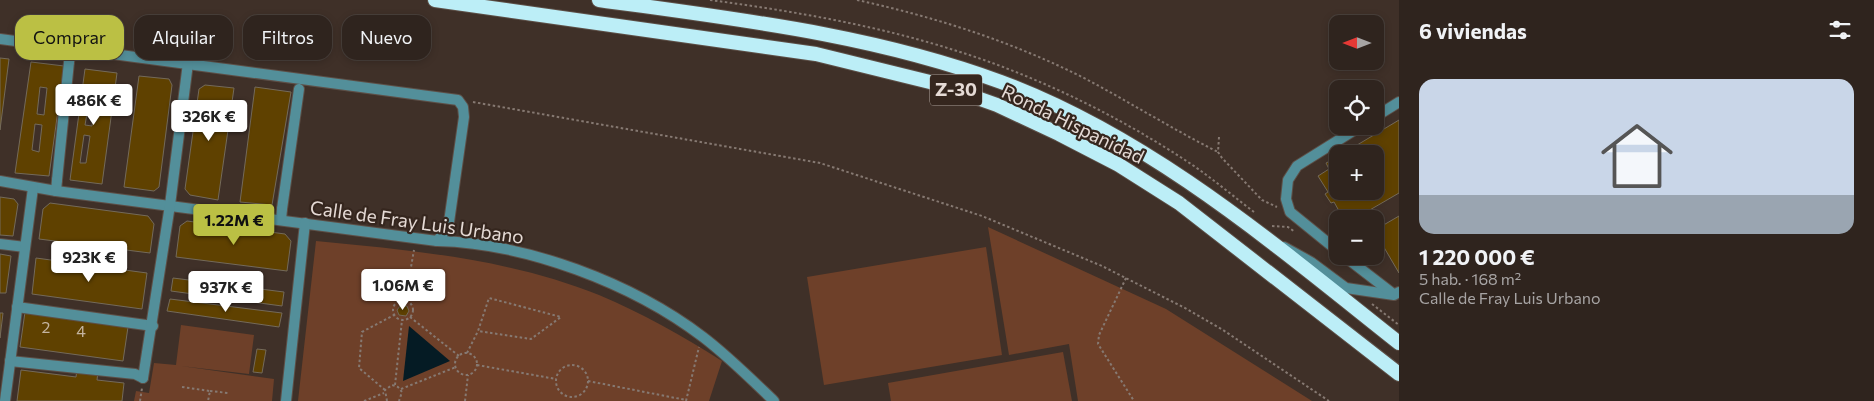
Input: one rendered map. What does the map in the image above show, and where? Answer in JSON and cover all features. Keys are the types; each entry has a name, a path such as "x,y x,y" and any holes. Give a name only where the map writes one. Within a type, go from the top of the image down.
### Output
{"highway":[{"name":"Ronda Hispanidad","path":"435,0 816,54 938,84 997,105 1119,165 1179,202 1399,374"},
{"name":"Ronda Hispanidad","path":"599,0 824,33 943,62 1003,83 1066,111 1130,145 1189,182 1270,241 1399,344"}],"street":[{"path":"0,39 15,41"},
{"path":"124,55 458,100 463,107 464,117 449,222 444,234 437,241"},
{"path":"56,191 69,60"},
{"path":"10,361 135,374 143,378 170,205 188,63"},
{"path":"282,215 301,78"},
{"path":"1384,111 1399,102"},
{"path":"1329,244 1299,221 1287,208 1286,189 1294,169 1347,135"},
{"name":"Calle de Fray Luis Urbano","path":"0,182 33,188 170,205 282,215 305,223 437,241 461,242 529,255 569,268 644,301 702,336 774,401"},
{"path":"5,401 33,188"},
{"path":"449,222 461,242"},
{"path":"286,401 305,223"},
{"name":"Ronda Hispanidad","path":"1270,241 1304,257 1346,288 1397,295"},
{"path":"0,244 25,247"},
{"path":"1356,265 1397,295"},
{"path":"17,307 152,326"}],"path":[{"path":"857,0 922,15 1028,52 1082,77 1218,152 1262,200 1273,207 1287,208"},
{"path":"458,100 820,163 982,216 1126,278 1223,330 1329,401"},
{"path":"1218,152 1219,137"},
{"path":"405,301 414,250"},
{"path":"1126,278 1099,335 1098,344 1134,401"},
{"path":"459,356 467,353 478,331 490,298 561,316 531,339 478,331"},
{"path":"1366,299 1399,325"},
{"path":"394,315 394,306 399,302 405,301 412,306 410,317"},
{"path":"394,315 402,320"},
{"path":"387,401 384,392 359,368 362,332 394,315"},
{"path":"402,320 410,317"},
{"path":"410,317 459,356"},
{"path":"395,386 402,320"},
{"path":"588,381 686,401 700,343"},
{"path":"456,367 461,373 468,374 474,371 477,365 476,358 467,353"},
{"path":"456,367 459,356"},
{"path":"477,365 556,379"},
{"path":"572,365 582,369 588,381 583,393 571,397 560,392 556,379 562,368 572,365"},
{"path":"400,389 456,367"},
{"path":"465,401 468,374"},
{"path":"364,401 384,392 389,386 395,386 400,389 402,395 399,401"},
{"path":"182,387 228,393"},
{"path":"208,401 210,391"},
{"path":"570,401 571,397"}],"shaded area":[{"path":"988,227 1166,309 1312,401 1078,401 1069,344 1009,355"},
{"path":"316,241 388,248 495,264 565,283 599,295 662,325 722,361 709,401 298,401"},
{"path":"986,247 1002,355 824,385 807,277"},
{"path":"181,325 254,335 249,374 181,366 274,379 272,401 134,401 136,391 149,393 154,363 176,365"},
{"path":"1063,352 1072,401 891,401 888,383"}],"water":[{"path":"409,326 450,361 403,381"}],"building":[{"path":"0,58 9,59 0,130"},
{"path":"31,62 64,66 49,176 15,173","holes":["40,87 47,88 44,115 37,114","35,124 42,125 39,152 32,150"]},
{"path":"85,69 117,73 102,184 70,180","holes":["89,102 95,103 92,126 85,125","84,135 90,136 86,163 80,163"]},
{"path":"139,76 169,79 172,85 159,187 154,191 124,187"},
{"path":"205,85 234,88 218,200 190,195 185,189 199,89"},
{"path":"255,87 291,92 272,205 240,202"},
{"path":"1399,120 1399,193 1370,210 1338,210 1334,202 1331,203 1329,200 1384,200 1384,145 1357,145 1374,135 1384,135 1384,129"},
{"path":"1329,169 1329,200 1325,194 1328,192 1318,176"},
{"path":"0,197 14,199 18,204 13,236 0,235"},
{"path":"50,203 148,216 154,224 150,253 39,239 43,209"},
{"path":"1399,216 1399,273 1384,247 1384,225"},
{"path":"187,221 285,234 291,241 287,271 176,257 180,226"},
{"path":"0,254 11,256 6,293 0,293"},
{"path":"36,258 147,273 142,309 32,294"},
{"path":"173,278 284,292 282,306 171,291"},
{"path":"170,299 282,313 279,327 167,311"},
{"path":"400,306 407,306 409,311 406,316 399,315 397,310"},
{"path":"25,312 128,327 123,361 20,347"},
{"path":"0,313 3,313 0,338"},
{"path":"257,349 266,350 262,373 253,372"},
{"path":"77,369 98,371 97,380 124,383 122,401 17,401 21,370 76,377"}]}
